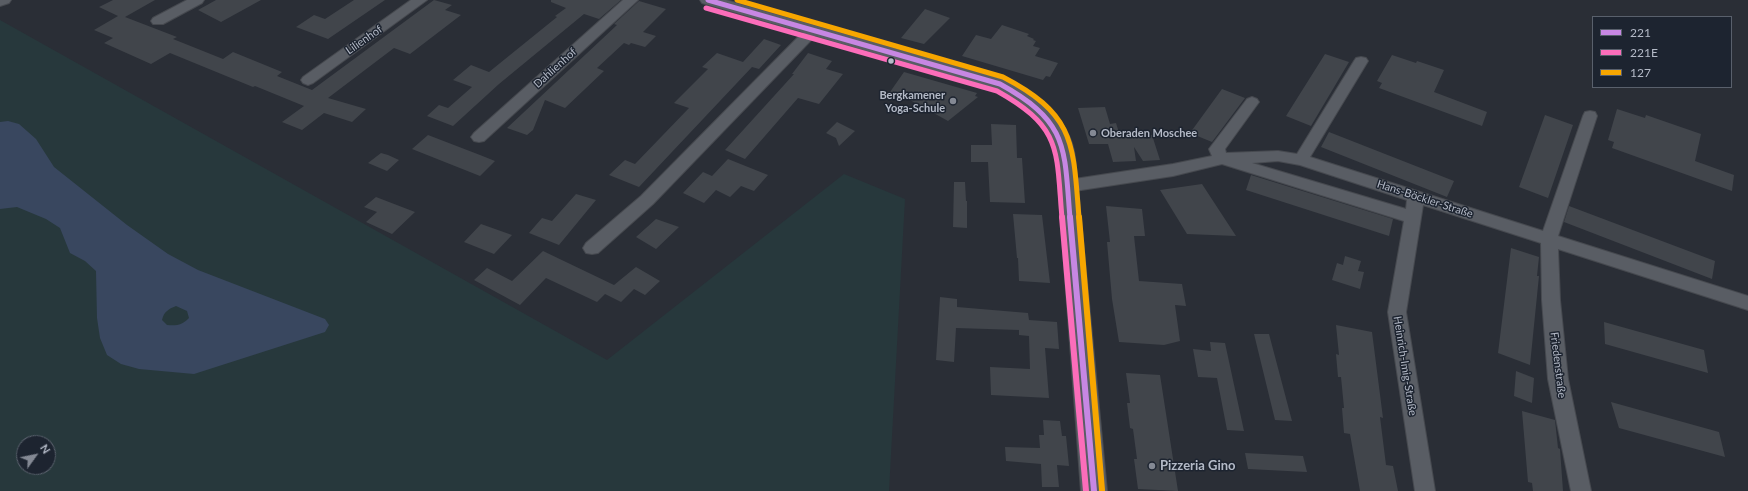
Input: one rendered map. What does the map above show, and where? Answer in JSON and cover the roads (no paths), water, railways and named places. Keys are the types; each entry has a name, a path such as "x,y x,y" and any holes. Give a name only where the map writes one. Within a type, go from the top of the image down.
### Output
{"street":[{"path":"0,2 4,0"},
{"path":"158,22 197,0"},
{"name":"Lilienhof","path":"308,80 420,0"},
{"name":"Dahlienhof","path":"479,137 631,0"},
{"path":"708,0 1000,84 1014,91 1040,110 1058,132 1064,148 1068,186 1094,491"},
{"path":"592,248 647,200 812,31"},
{"path":"1301,160 1361,61"},
{"path":"1252,102 1217,149 1221,159 1412,218"},
{"path":"1548,238 1590,116"},
{"name":"Hans-Böckler-Straße","path":"1068,186 1173,170 1221,159 1278,156 1301,160 1748,303"},
{"name":"Heinrich-Imig-Straße","path":"1416,197 1397,312 1425,491"},
{"name":"Friedenstraße","path":"1548,238 1551,300 1558,380 1581,491"}],"water":[{"path":"8,121 19,124 36,139 54,167 127,225 168,254 198,270 325,319 329,325 325,332 194,374 139,369 121,364 107,355 100,338 97,318 96,271 85,261 70,253 60,228 46,219 17,207 0,209 0,122","holes":["176,306 187,311 189,318 179,324 167,325 162,320 167,311"]}],"place":[{"name":"Bergkamener Yoga-Schule","path":"953,101"},
{"name":"Oberaden Moschee","path":"1093,133"},
{"name":"Pizzeria Gino","path":"1152,466"}]}
